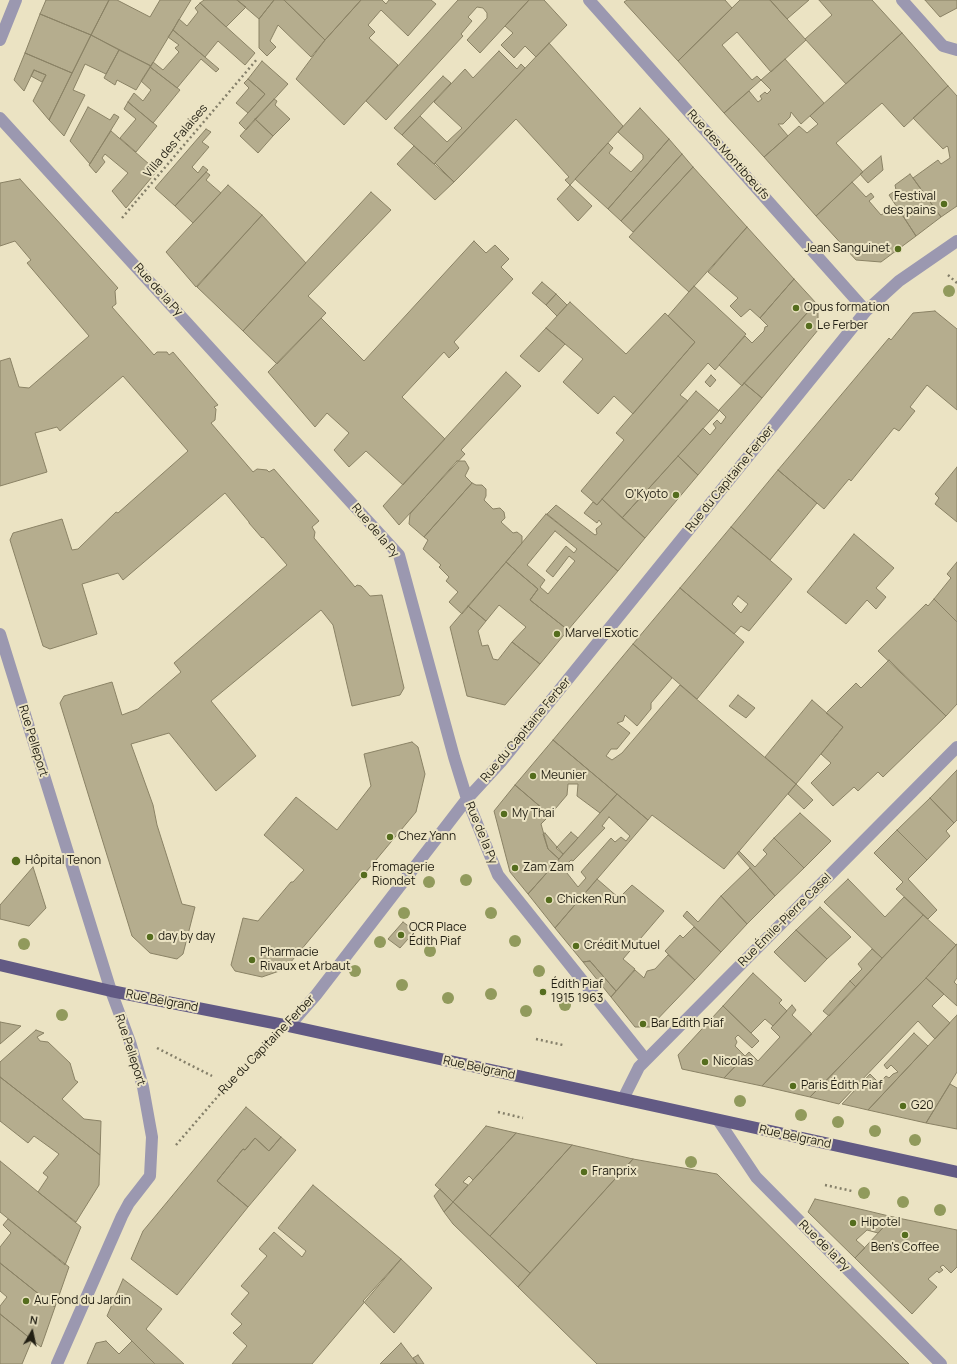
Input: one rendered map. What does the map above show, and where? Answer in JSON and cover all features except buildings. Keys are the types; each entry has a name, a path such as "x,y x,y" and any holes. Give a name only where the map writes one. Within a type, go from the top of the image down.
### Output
{"main road":[{"name":"Rue Belgrand","path":"0,965 110,991 289,1026 957,1172"}],"street":[{"path":"0,40 16,0"},
{"name":"Rue des Montibœufs","path":"589,0 866,311"},
{"path":"902,0 943,46 957,50"},
{"name":"Rue de la Py","path":"0,118 399,555 467,799 498,875 646,1060"},
{"name":"Rue du Capitaine Ferber","path":"289,1026 316,994 467,799 506,756 866,311 899,282 957,241"},
{"name":"Rue Pelleport","path":"0,634 110,991 130,1042 143,1087 152,1137 150,1176 129,1203 122,1216 58,1364"},
{"name":"Rue Émile-Pierre Casel","path":"623,1099 639,1067 957,747"},
{"name":"Rue de la Py","path":"718,1120 756,1177 941,1364"}],"path":[{"name":"Villa des Falaises","path":"108,235 258,58"},
{"name":"Rue du Capitaine Ferber","path":"175,1146 231,1080 289,1026"},
{"path":"536,1039 564,1045"},
{"path":"157,1048 212,1076"},
{"path":"498,1112 523,1118"},
{"path":"825,1185 852,1191"}],"place":[{"name":"Festival des pains","path":"944,204"},
{"name":"Jean Sanguinet","path":"898,249"},
{"name":"Opus formation","path":"796,308"},
{"name":"Le Ferber","path":"809,326"},
{"name":"O'Kyoto","path":"676,495"},
{"name":"Marvel Exotic","path":"557,634"},
{"name":"Meunier","path":"533,776"},
{"name":"My Thai","path":"504,814"},
{"name":"Chez Yann","path":"390,837"},
{"name":"Hôpital Tenon","path":"16,861"},
{"name":"Zam Zam","path":"515,868"},
{"name":"Fromagerie Riondet","path":"364,875"},
{"name":"Chicken Run","path":"549,900"},
{"name":"OCR Place Édith Piaf","path":"401,935"},
{"name":"day by day","path":"150,937"},
{"name":"Crédit Mutuel","path":"576,946"},
{"name":"Pharmacie Rivaux et Arbaut","path":"252,960"},
{"name":"Édith Piaf 1915 1963","path":"543,992"},
{"name":"Bar Edith Piaf","path":"643,1024"},
{"name":"Nicolas","path":"705,1062"},
{"name":"Paris Édith Piaf","path":"793,1086"},
{"name":"G20","path":"903,1106"},
{"name":"Franprix","path":"584,1172"},
{"name":"Hipotel","path":"853,1223"},
{"name":"Ben's Coffee","path":"905,1235"},
{"name":"Au Fond du Jardin","path":"26,1301"}]}
